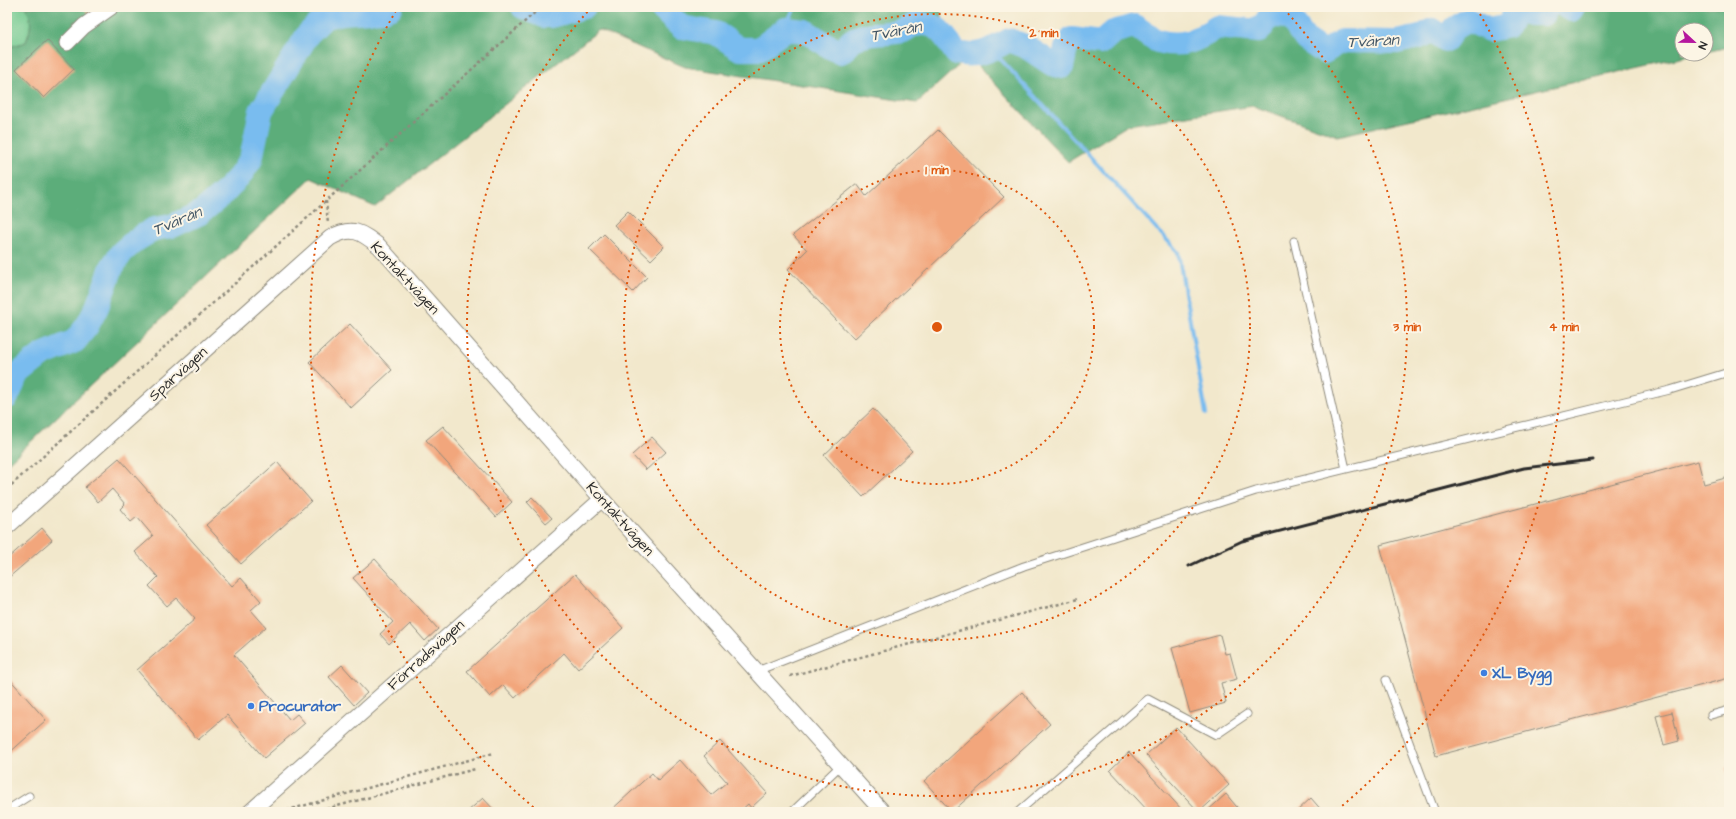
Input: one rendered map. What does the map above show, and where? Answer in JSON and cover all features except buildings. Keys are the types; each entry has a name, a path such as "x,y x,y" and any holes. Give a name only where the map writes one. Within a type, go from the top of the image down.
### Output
{"street":[{"path":"67,44 84,26 111,7"},
{"name":"Spårvägen","path":"7,527 330,238 342,231 355,231"},
{"name":"Kontaktvägen","path":"355,231 368,237 379,246 883,812"},
{"name":"Förrådsvägen","path":"250,812 602,498"}],"lane":[{"path":"1294,241 1346,469"},
{"path":"757,671 1024,566 1256,491 1670,390 1729,372"},
{"path":"1386,680 1435,812"},
{"path":"1018,812 1148,699 1216,735 1247,714"},
{"path":"1711,715 1729,710"},
{"path":"792,812 841,765"},
{"path":"7,810 29,796"}],"path":[{"path":"7,489 541,7"},
{"path":"326,200 330,238"},
{"path":"790,676 1078,599"},
{"path":"281,812 494,753"},
{"path":"315,812 476,768"}],"green space":[{"path":"7,7 26,7 30,16 30,24 26,42 7,48"},
{"path":"26,7 940,7 947,39 956,53 977,54 990,50 1009,40 1025,46 1052,64 1062,67 1066,48 1072,39 1101,43 1113,32 1134,26 1158,41 1175,44 1189,42 1203,36 1217,27 1259,31 1271,15 1290,18 1306,40 1324,52 1342,41 1397,42 1420,37 1432,30 1446,40 1454,28 1468,20 1489,30 1508,26 1516,9 1529,14 1544,14 1547,7 1566,7 1571,10 1573,7 1729,7 1729,47 1714,50 1714,22 1674,22 1674,59 1338,136 1253,106 1128,125 1068,162 969,56 917,103 685,67 599,30 375,207 311,178 7,464 7,48 26,42 30,24 30,16"}],"waterway":[{"name":"Tvärån","path":"7,397 17,375 42,355 75,341 87,326 97,307 112,267 122,252 136,240 154,229 172,226 200,213 224,193 239,177 251,159 261,111 308,34 325,17 343,13 383,10 391,7"},
{"name":"Tvärån","path":"523,7 544,16 552,16 584,7"},
{"name":"Tvärån","path":"660,7 681,27 716,33 740,49 759,49 786,29 805,31 841,52 851,41 857,38 870,34 903,31 913,25 922,24 933,26 941,32 956,53 977,54 990,50 1009,40 1025,46 1052,64 1062,67 1066,48 1072,39 1101,43 1113,32 1134,26 1158,41 1175,44 1189,42 1203,36 1217,27 1259,31 1271,15 1290,18 1306,40 1324,52 1342,41 1397,42 1420,37 1432,30 1446,40 1454,28 1468,20 1489,30 1508,26 1516,9 1529,14 1544,14 1547,7"},
{"path":"786,29 795,7"},
{"name":"Tvärån","path":"1566,7 1571,10 1573,7"},
{"path":"992,50 1178,252 1206,414"}],"railway":[{"path":"1189,566 1242,541 1524,468 1593,460"}],"place":[{"name":"XL Bygg","path":"1484,673"},
{"name":"Procurator","path":"251,706"}]}
